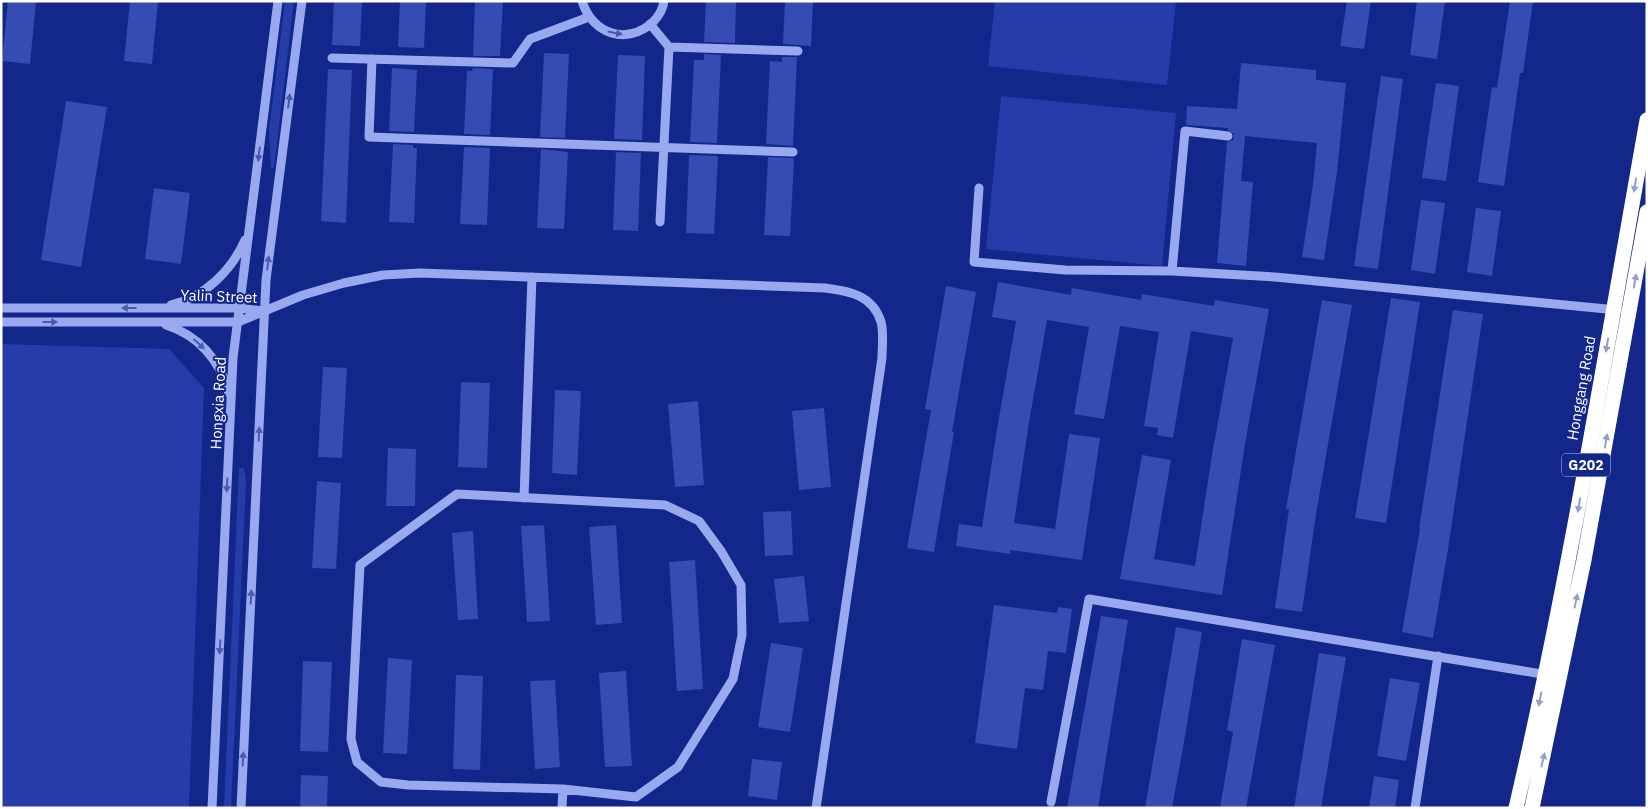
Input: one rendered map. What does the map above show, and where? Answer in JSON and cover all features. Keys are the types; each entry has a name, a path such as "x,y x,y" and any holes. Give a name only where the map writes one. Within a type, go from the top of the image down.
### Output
{"highway":[{"name":"Honggang Road","path":"1516,808 1575,527 1647,120"},
{"name":"G202","path":"1532,808 1561,677 1590,529 1647,212"}],"street":[{"name":"Hongxia Road","path":"212,808 234,358 278,1"},
{"path":"241,808 267,271 302,1"},
{"path":"582,1 589,17 604,30 618,35 632,34 646,28 656,18 664,1"},
{"path":"332,58 513,63 530,39 589,17"},
{"path":"650,24 669,47 660,222"},
{"path":"669,47 798,51"},
{"path":"372,59 369,137 794,152"},
{"path":"1172,271 1184,131 1228,136"},
{"path":"979,188 974,262 1066,270 1172,271 1275,277 1629,311"},
{"path":"156,308 179,304 198,294 214,282 228,268 241,250 250,228"},
{"path":"265,311 323,288 383,275 420,273 825,288 858,295 870,304 881,323 882,358 816,808"},
{"path":"524,498 532,277"},
{"name":"Yalin Street","path":"1,308 240,308 265,311"},
{"name":"Yalin Street","path":"1,322 238,322 265,311"},
{"path":"156,322 175,328 192,337 206,350 218,365 226,382 231,401"},
{"path":"457,494 665,505 699,521 721,551 741,585 742,635 733,679 678,767 636,797 563,789 408,785 382,782 356,762 351,739 360,565 457,494"},
{"path":"1051,802 1089,599 1561,677"},
{"path":"1415,808 1438,656"},
{"path":"562,808 563,789"}],"shaded area":[{"path":"285,1 294,1 274,168 271,168 269,130"},
{"path":"995,1 1176,1 1167,85 988,66"},
{"path":"1001,96 1176,113 1162,266 986,249"},
{"path":"1,344 169,349 204,388 189,808 1,808"},
{"path":"239,468 244,468 246,482 231,808 224,808"}],"building":[{"path":"8,1 36,1 30,64 2,61"},
{"path":"130,1 158,1 152,64 124,61"},
{"path":"334,1 362,1 360,46 332,45"},
{"path":"400,1 426,1 424,48 398,47"},
{"path":"475,1 503,1 500,56 473,56"},
{"path":"706,1 736,1 735,43 704,42"},
{"path":"785,1 813,1 811,46 783,44"},
{"path":"1347,1 1371,1 1364,49 1340,46"},
{"path":"1417,1 1445,1 1437,59 1410,55"},
{"path":"1510,1 1533,1 1523,73 1520,73 1504,186 1478,182 1492,87 1497,88"},
{"path":"544,53 569,54 565,138 540,137"},
{"path":"704,54 721,55 717,143 690,142 694,60 704,60"},
{"path":"618,55 645,56 642,140 614,139"},
{"path":"782,57 797,57 793,146 766,144 770,61 782,62"},
{"path":"1241,63 1316,70 1316,80 1346,83 1337,172 1324,260 1302,257 1313,185 1317,143 1245,136 1241,181 1253,182 1246,266 1217,263 1227,142 1233,140 1234,134 1228,128 1186,125 1187,106 1237,109"},
{"path":"392,68 417,70 414,132 389,131"},
{"path":"473,68 493,69 490,135 464,134 467,71 472,71"},
{"path":"328,69 352,70 346,223 321,221"},
{"path":"1381,76 1403,79 1378,269 1354,266"},
{"path":"1436,83 1459,86 1446,181 1422,178"},
{"path":"66,101 107,107 81,267 41,260"},
{"path":"393,144 413,145 413,148 417,148 414,223 389,222"},
{"path":"464,147 490,148 487,225 460,224"},
{"path":"541,149 568,152 564,229 537,228"},
{"path":"616,152 641,153 638,231 613,230"},
{"path":"689,155 718,157 714,234 686,233"},
{"path":"768,157 793,158 794,161 790,236 764,235"},
{"path":"154,188 190,193 181,264 145,259"},
{"path":"1421,200 1445,203 1435,274 1411,270"},
{"path":"1476,208 1501,211 1492,276 1467,272"},
{"path":"998,282 1071,295 1072,288 1141,300 1142,294 1214,306 1215,300 1269,309 1245,444 1222,595 1120,579 1142,455 1171,460 1154,559 1195,566 1233,338 1191,331 1173,438 1157,435 1158,428 1144,426 1159,332 1120,326 1104,419 1074,414 1089,327 1047,320 1014,523 1055,529 1069,434 1100,438 1082,560 1010,550 1010,554 956,546 959,524 982,527 1016,321 992,317"},
{"path":"946,286 976,292 934,552 907,548 931,410 925,409"},
{"path":"1391,298 1420,302 1386,523 1355,518"},
{"path":"1322,300 1352,305 1316,514 1302,612 1275,608 1289,509 1286,509"},
{"path":"1453,310 1483,314 1433,638 1402,632 1420,529"},
{"path":"323,367 347,368 342,458 318,457"},
{"path":"461,382 490,383 487,468 458,467"},
{"path":"555,390 581,391 577,475 552,473"},
{"path":"698,401 704,485 675,487 668,404"},
{"path":"824,408 831,487 799,490 792,411"},
{"path":"388,448 416,449 415,506 386,506"},
{"path":"317,481 341,483 336,569 312,568"},
{"path":"791,511 793,555 765,556 763,512"},
{"path":"544,525 550,621 527,622 521,526"},
{"path":"616,525 622,623 596,625 589,527"},
{"path":"473,531 478,619 458,620 452,533"},
{"path":"695,560 703,689 677,691 669,562"},
{"path":"804,576 809,621 779,623 774,579"},
{"path":"994,605 1057,613 1058,607 1072,609 1066,653 1048,651 1043,690 1025,688 1017,749 975,743"},
{"path":"1101,616 1128,620 1098,808 1067,808"},
{"path":"1176,627 1202,632 1185,736 1172,808 1145,808"},
{"path":"1242,639 1275,645 1246,808 1220,808 1233,732 1227,730"},
{"path":"771,643 803,648 790,732 758,727"},
{"path":"1319,653 1346,657 1321,808 1294,808"},
{"path":"388,658 412,660 407,754 383,753"},
{"path":"303,661 332,662 328,752 300,751"},
{"path":"626,671 632,766 605,767 599,673"},
{"path":"456,675 483,676 480,770 453,769"},
{"path":"1390,678 1420,683 1406,761 1377,756"},
{"path":"555,680 560,767 535,769 530,681"},
{"path":"752,759 782,762 777,800 748,796"},
{"path":"301,775 328,776 327,808 300,808"},
{"path":"1374,776 1399,780 1395,808 1369,808"}]}
